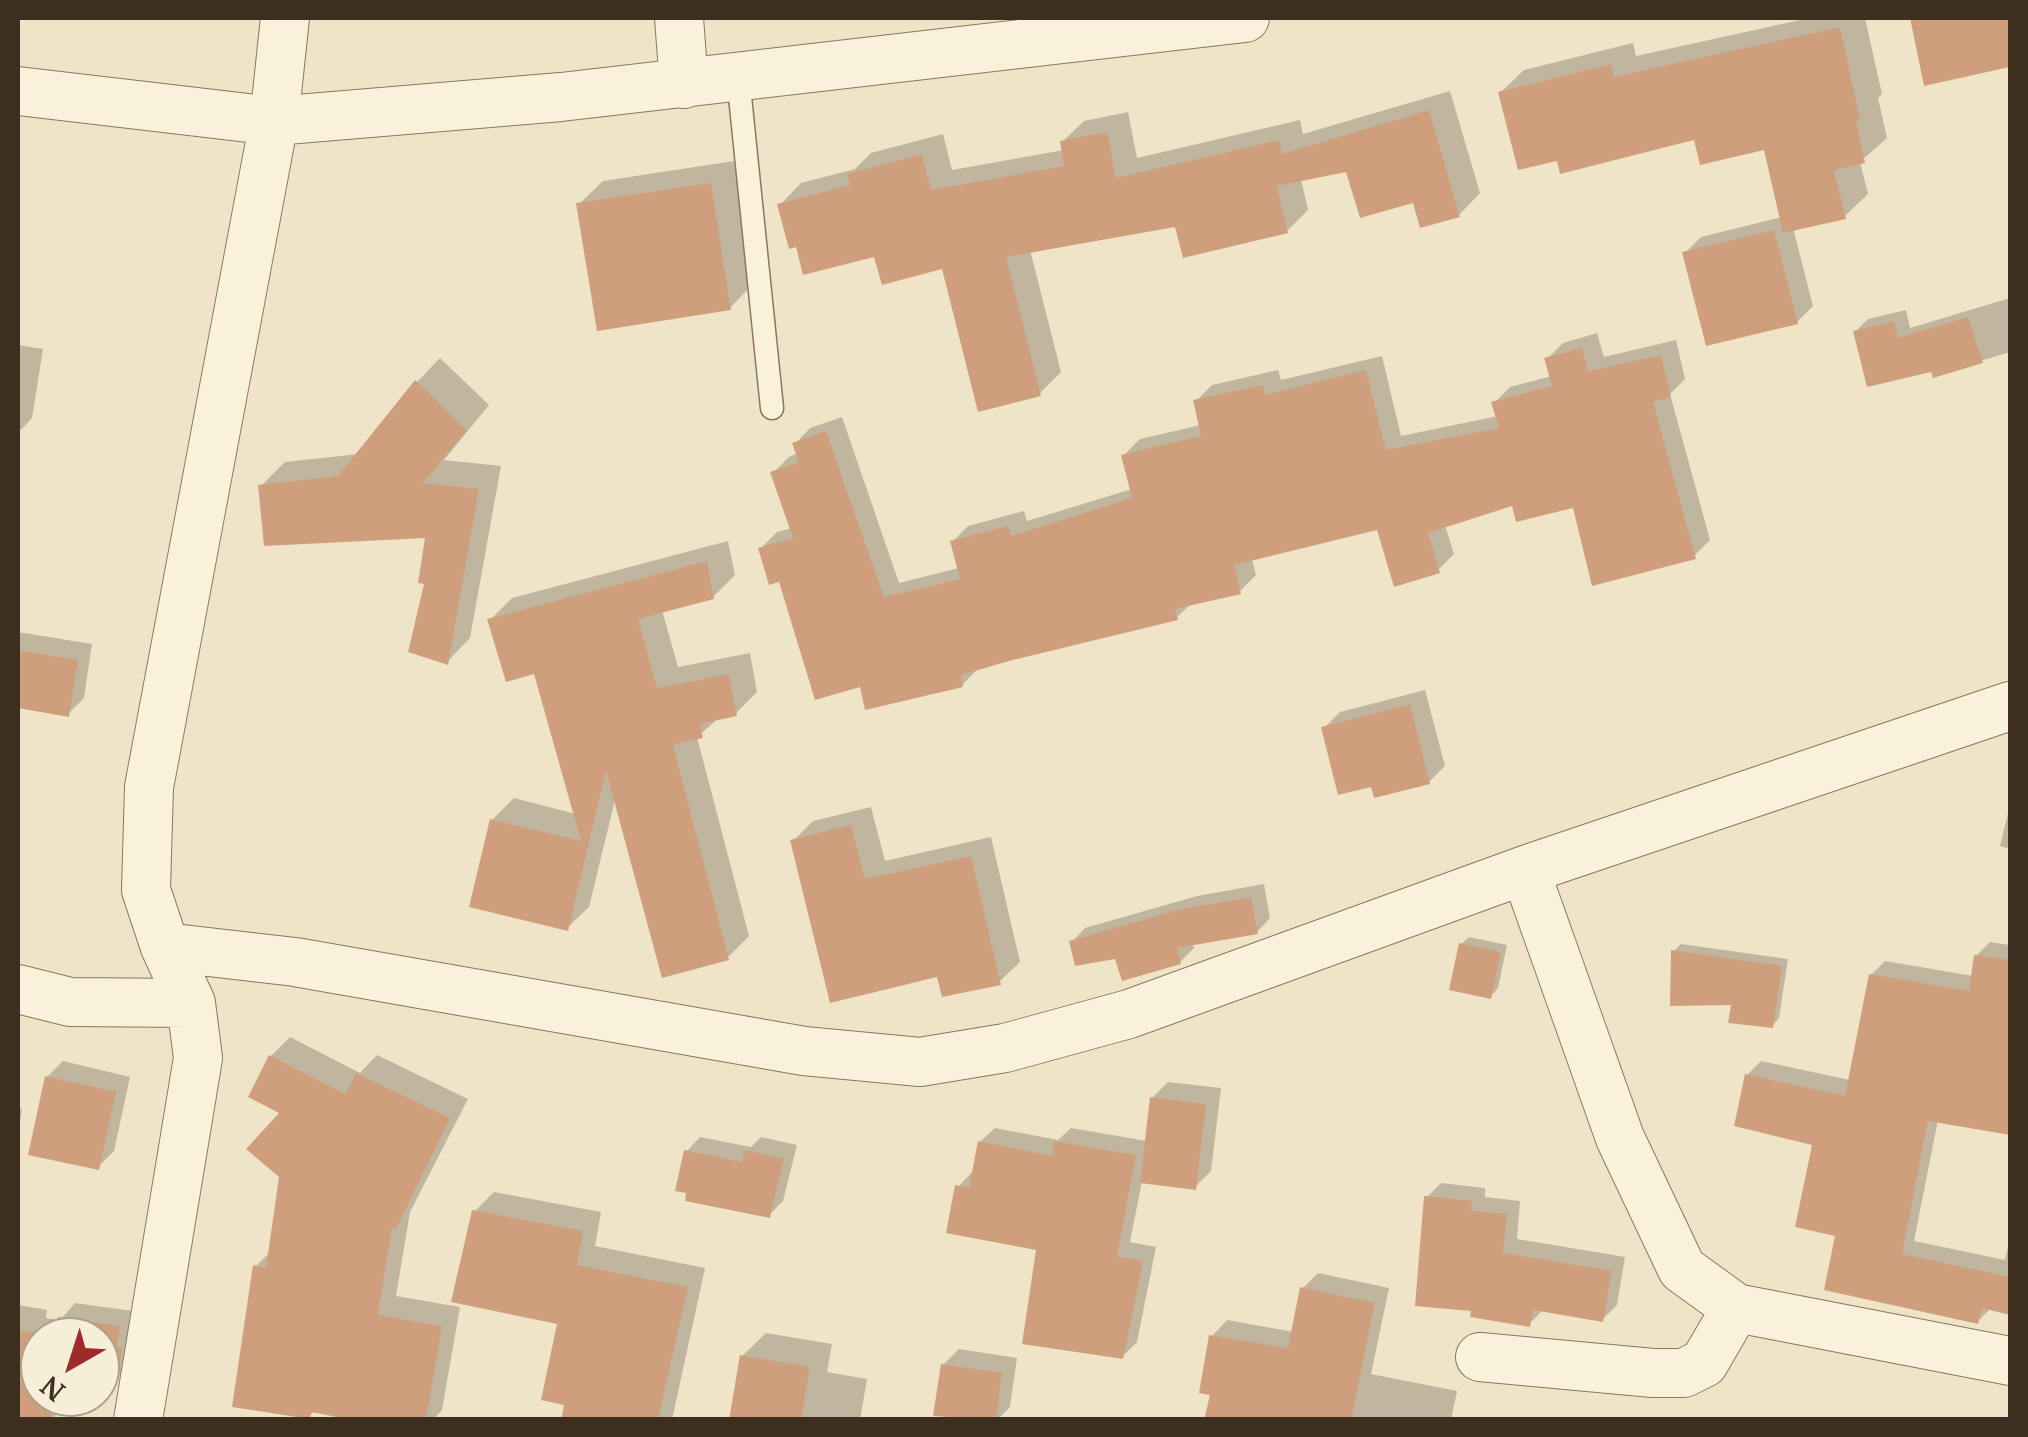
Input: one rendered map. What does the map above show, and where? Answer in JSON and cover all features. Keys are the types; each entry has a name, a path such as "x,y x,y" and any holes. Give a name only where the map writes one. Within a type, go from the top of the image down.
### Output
{"street":[{"path":"138,1420 198,1058 192,1003 165,946 146,890 149,786 274,120 285,18"},
{"path":"679,18 684,84"},
{"path":"18,91 274,120 684,84 1245,18"},
{"path":"165,946 295,962 804,1051 920,1062 1004,1048 1129,1014 1525,870 2010,706"},
{"path":"1525,870 1620,1138 1682,1269 1736,1308 2010,1361"},
{"path":"18,990 70,1002 192,1003"},
{"path":"1480,1356 1684,1373 1704,1363 1736,1308"}],"lane":[{"path":"738,77 772,408"}],"building":[{"path":"1910,18 2010,18 2010,67 1924,86"},
{"path":"1840,27 1860,119 1856,121 1865,163 1834,170 1846,219 1783,233 1764,150 1700,165 1694,140 1560,174 1557,161 1518,170 1498,92 1611,64 1614,77"},
{"path":"1429,110 1460,217 1420,228 1413,203 1360,218 1346,172 1277,186 1288,233 1183,258 1175,227 1006,257 1041,396 978,412 942,269 882,285 874,257 803,275 796,247 789,249 777,204 850,185 847,174 922,154 931,190 1064,166 1060,141 1107,132 1116,178 1279,140 1282,154"},
{"path":"711,183 731,310 597,331 576,203"},
{"path":"1774,230 1798,324 1706,346 1682,252"},
{"path":"1968,317 1983,363 1933,378 1931,372 1867,387 1853,331 1894,321 1898,338"},
{"path":"1582,348 1588,371 1661,355 1671,397 1653,402 1696,559 1592,586 1573,508 1516,522 1512,506 1428,533 1440,573 1394,587 1377,530 1234,565 1241,594 1175,609 1178,620 1009,661 961,675 963,687 865,710 860,687 815,700 779,582 769,585 758,548 793,538 770,472 799,462 792,443 826,431 884,597 960,579 950,541 1008,526 1011,536 1132,498 1121,455 1201,436 1193,400 1263,385 1265,395 1366,370 1386,450 1499,428 1491,402 1552,386 1544,358"},
{"path":"415,380 467,430 423,483 479,489 448,665 408,652 424,584 418,583 425,538 264,546 258,485 338,476"},
{"path":"707,561 714,599 638,619 657,688 729,674 737,716 700,724 703,738 673,745 729,960 662,978 606,771 568,931 469,907 490,819 581,841 534,674 506,682 487,619"},
{"path":"18,650 78,660 69,717 18,708"},
{"path":"1410,704 1430,784 1374,798 1371,787 1338,795 1321,727"},
{"path":"851,825 865,879 971,856 1001,985 942,997 937,977 830,1003 790,840"},
{"path":"1251,897 1258,934 1177,948 1181,964 1122,981 1115,959 1075,966 1069,941 1181,909"},
{"path":"1459,943 1501,952 1491,999 1449,990"},
{"path":"1671,950 1782,966 1773,1028 1728,1023 1731,1005 1670,1006"},
{"path":"1974,955 2010,960 2010,1135 1928,1121 1902,1254 2010,1277 2010,1315 1982,1308 1978,1324 1824,1290 1835,1236 1795,1227 1812,1145 1734,1126 1745,1074 1845,1096 1869,974 1969,991"},
{"path":"269,1055 345,1094 356,1073 450,1118 396,1229 392,1228 378,1315 442,1326 426,1420 352,1420 311,1412 310,1419 232,1407 253,1265 266,1268 279,1177 246,1149 279,1113 248,1097"},
{"path":"45,1076 116,1092 99,1170 28,1155"},
{"path":"1150,1097 1206,1104 1196,1190 1140,1183"},
{"path":"978,1141 1052,1156 1054,1141 1136,1155 1117,1256 1143,1261 1123,1359 1022,1344 1036,1250 946,1233 955,1185 969,1188"},
{"path":"684,1150 742,1162 745,1150 784,1159 770,1218 685,1201 686,1193 675,1191"},
{"path":"1424,1196 1472,1201 1471,1211 1507,1214 1503,1253 1612,1271 1603,1322 1533,1310 1530,1327 1470,1317 1471,1311 1415,1306"},
{"path":"472,1210 583,1231 577,1265 688,1287 658,1420 561,1420 564,1405 541,1400 557,1324 451,1302"},
{"path":"1300,1287 1375,1303 1351,1420 1204,1420 1210,1395 1199,1393 1209,1335 1288,1348"},
{"path":"18,1330 20,1417 51,1417 50,1420 18,1420"},
{"path":"740,1355 810,1367 801,1420 729,1420"},
{"path":"941,1364 1002,1373 996,1420 933,1416"}]}
